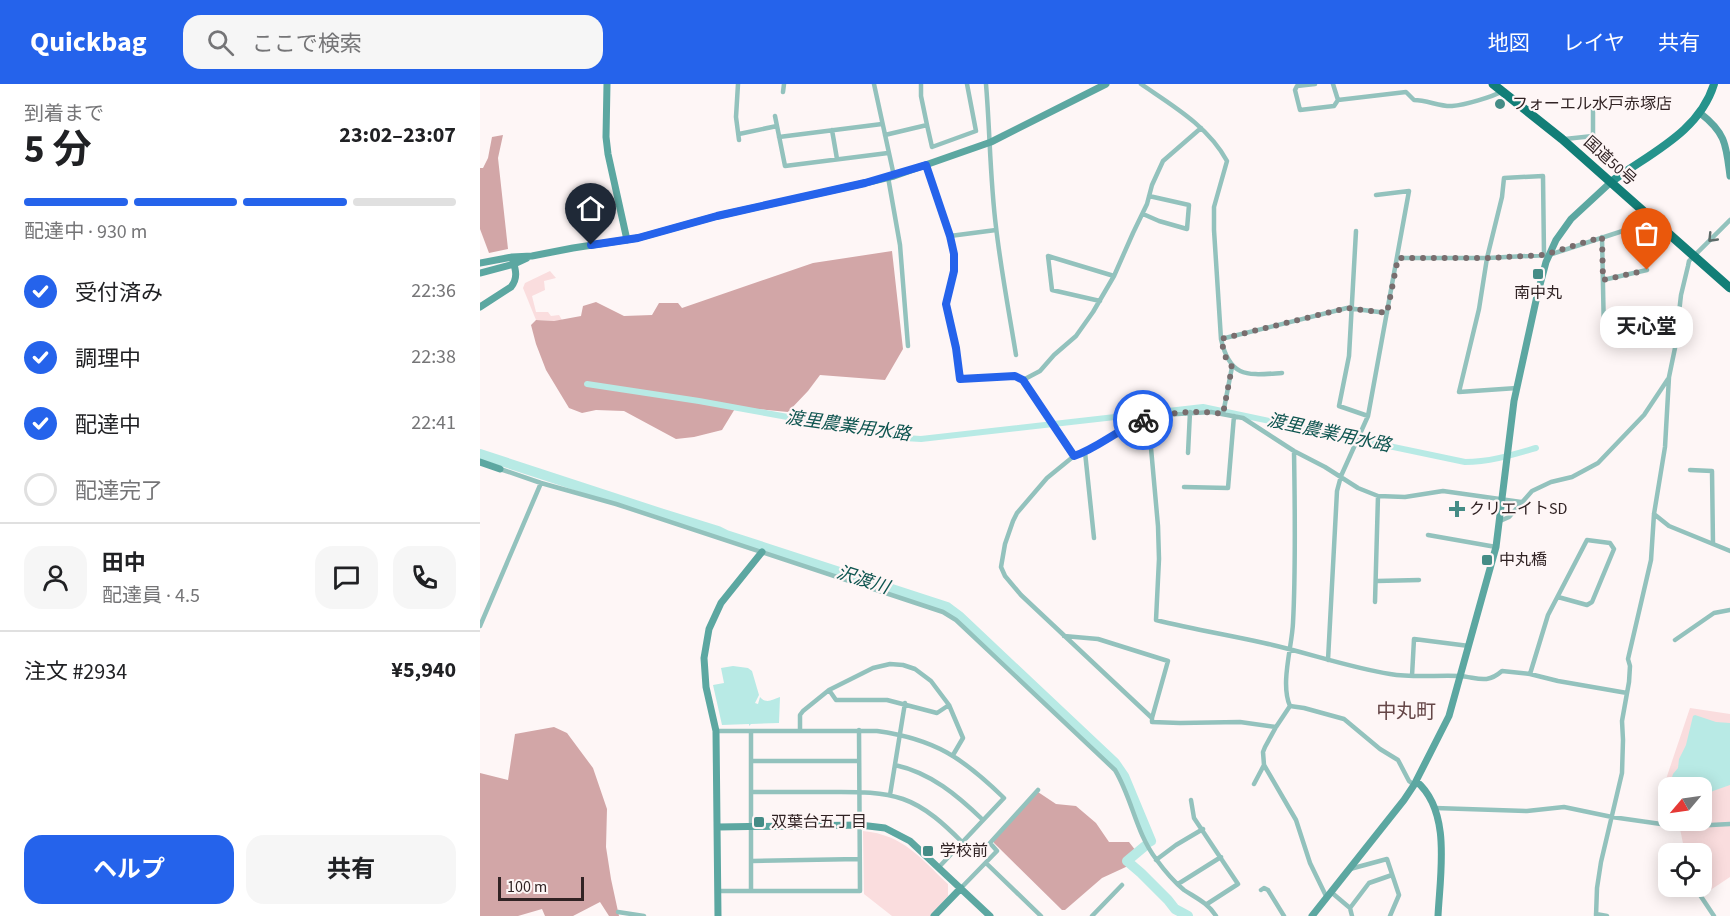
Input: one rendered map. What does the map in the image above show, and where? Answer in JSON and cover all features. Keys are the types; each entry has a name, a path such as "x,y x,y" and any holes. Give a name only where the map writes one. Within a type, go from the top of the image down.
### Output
{"highway":[{"name":"国道50号","path":"1493,84 1562,139 1730,288"}],"main road":[{"path":"1611,182 1689,126 1700,113 1714,84"}],"street":[{"path":"607,84 608,154 627,240"},
{"path":"738,84 736,117 740,140"},
{"path":"783,92 784,84"},
{"path":"873,84 888,153 900,245 908,346"},
{"path":"921,84 921,96 932,147 976,131 967,84"},
{"path":"986,84 996,230 1016,355"},
{"path":"480,262 513,260 627,240 717,216 891,176 991,142 1106,84"},
{"path":"1141,84 1196,122 1227,161 1214,207 1221,339 1225,356 1232,367 1249,374 1282,374"},
{"path":"1315,84 1297,86 1294,90 1300,110 1334,106 1338,100 1334,84"},
{"path":"1338,100 1406,92 1414,100 1451,106 1503,92"},
{"path":"1562,139 1593,136 1593,108 1611,107"},
{"path":"1700,113 1719,131 1727,152 1730,176"},
{"path":"775,116 785,166 888,153"},
{"path":"779,137 882,124"},
{"path":"885,135 927,125"},
{"path":"739,134 777,126"},
{"path":"1023,380 1040,371 1076,336 1114,276 1132,233 1143,214 1152,185 1163,161 1201,128"},
{"path":"832,130 837,159"},
{"path":"926,165 950,236 955,262 946,304 960,379 1015,376 1023,380 1074,456"},
{"path":"1312,916 1395,812 1415,783 1454,703 1496,547 1517,388 1546,255 1542,176 1504,178 1479,309 1459,393 1517,388"},
{"path":"1546,255 1571,219 1611,182"},
{"path":"1328,660 1335,503 1341,476 1368,416 1409,191 1376,195"},
{"path":"1143,214 1187,229 1189,205 1149,196"},
{"path":"1607,916 1596,915 1600,862 1622,773 1622,721 1630,666 1628,659 1651,560 1654,514 1665,447 1669,376 1681,296 1689,262 1730,220"},
{"path":"1398,258 1488,258 1546,255 1638,226 1661,226"},
{"path":"950,236 996,230"},
{"path":"1356,231 1349,356 1339,406 1368,416"},
{"path":"1602,237 1604,335"},
{"path":"1100,301 1052,290 1048,256 1114,276"},
{"path":"480,273 513,260"},
{"path":"480,307 511,287 516,279 513,260"},
{"path":"1603,280 1647,270"},
{"path":"1221,339 1347,308 1387,313"},
{"path":"1223,411 1232,367"},
{"path":"1500,521 1509,517 1528,494 1539,487 1572,477 1598,463 1644,415 1669,376"},
{"path":"1275,727 1240,723 1152,722 1152,718 1021,595 1005,576 1001,567 1005,544 1017,513 1047,478 1074,456 1085,452 1126,426 1145,418 1190,412 1223,411 1248,421 1294,451 1359,488 1378,496 1405,497 1443,491 1521,502"},
{"path":"1188,453 1190,412"},
{"path":"1184,487 1228,488 1234,416"},
{"path":"1145,418 1151,448 1158,526 1156,621 1208,630 1389,674 1461,676 1487,680 1502,671 1530,674 1627,693"},
{"path":"1290,706 1286,684 1293,627 1294,451"},
{"path":"1085,452 1094,538"},
{"path":"480,462 541,483 616,504 943,612 956,621 1115,770 1146,843 1156,860 1178,884 1207,904 1216,916"},
{"path":"1690,470 1712,471 1713,544"},
{"path":"480,626 541,483"},
{"path":"1375,602 1378,496"},
{"path":"1654,514 1669,526 1730,551"},
{"path":"1428,535 1496,547"},
{"path":"1530,674 1548,615 1587,540 1610,543 1614,549 1592,602 1587,605 1558,597"},
{"path":"718,916 716,732 704,673 704,658 709,629 721,603 762,552"},
{"path":"1377,581 1419,580"},
{"path":"1675,640 1714,613 1730,610"},
{"path":"1064,636 1098,639 1168,660 1152,718"},
{"path":"1412,676 1414,639 1470,646"},
{"path":"800,730 800,715 829,690 880,665 903,665 915,669 931,681 949,705 963,738 953,755"},
{"path":"829,690 837,700 886,700 937,712 949,705"},
{"path":"890,795 904,704"},
{"path":"1290,706 1275,727 1263,752 1264,765 1296,820 1310,863 1329,895 1350,908 1352,916"},
{"path":"1290,706 1344,719 1380,749 1398,760 1409,781 1427,792 1435,808 1441,842 1438,916"},
{"path":"716,732 859,730 899,734 922,741 953,755 982,776 1004,798 939,867"},
{"path":"718,891 860,891 859,730"},
{"path":"751,731 751,891"},
{"path":"751,761 859,761"},
{"path":"895,765 921,773 941,784 983,820"},
{"path":"1254,784 1264,765"},
{"path":"934,916 997,851 990,843 1038,789"},
{"path":"751,792 859,792 890,795 905,799 922,808 962,842"},
{"path":"1191,800 1194,818 1238,884 1207,904"},
{"path":"1435,808 1527,811 1564,807 1612,817 1677,825 1730,825"},
{"path":"718,827 860,825 885,828 910,841 990,916"},
{"path":"1156,860 1203,829"},
{"path":"1178,884 1221,857"},
{"path":"752,861 859,859"},
{"path":"1349,869 1387,859 1399,895 1390,916"},
{"path":"986,863 1041,916"},
{"path":"1350,908 1369,883 1392,874"},
{"path":"1092,916 1122,885"},
{"path":"1261,890 1264,888 1268,890 1284,916"},
{"path":"1701,897 1714,916"},
{"path":"1097,911 1103,916"},
{"path":"618,912 644,916"}],"shaded area":[{"path":"503,135 498,158 508,249 489,253 480,229 480,168 483,168 488,158 492,137"},
{"path":"892,251 903,349 885,380 820,375 788,412 736,407 722,430 694,437 676,439 624,411 596,410 582,413 569,408 546,370 531,325 536,320 554,321 581,316 583,306 596,302 624,316 652,315 659,303 678,303 682,308 813,263"},
{"path":"550,271 556,278 544,281 545,290 532,296 536,312 548,312 551,316 559,315 562,320 536,320 523,288 525,283"},
{"path":"1690,708 1730,714 1730,877 1712,889 1712,843 1683,843 1680,831 1712,831 1712,777 1667,777"},
{"path":"554,727 567,733 593,768 607,809 606,847 619,916 609,916 600,902 573,916 545,916 542,909 518,916 480,916 480,773 508,780 515,734"},
{"path":"1038,792 1056,804 1076,806 1096,823 1109,842 1129,842 1136,851 1123,860 1128,866 1102,878 1065,910 1062,910 994,843"},
{"path":"863,831 890,837 901,843 920,857 948,884 948,896 930,916 892,916 864,894"}],"water":[{"path":"733,666 748,668 752,671 759,695 755,703 758,704 760,697 767,701 780,697 779,723 749,726 749,724 722,725 713,685 724,683 721,668"},
{"path":"1693,716 1730,723 1730,785 1712,792 1712,777 1672,777 1678,768 1679,759 1686,745"}],"waterway":[{"name":"渡里農業用水路","path":"587,384 699,401 904,438 921,439 1203,407 1465,462 1510,456 1536,448"},
{"name":"沢渡川","path":"480,454 947,607 1115,763 1124,776 1151,841 1149,842"},
{"name":"沢渡川","path":"1145,846 1127,861 1175,909 1188,916"}],"way so far":[{"path":"1143,420 1161,415 1190,412 1223,414 1232,367 1225,356 1221,339 1347,308 1387,313 1398,258 1549,255 1602,237 1603,280 1647,270"}],"place":[{"name":"フォーエル水戸赤塚店","path":"1500,104"},
{"name":"天心堂","path":"1647,270"},
{"name":"南中丸","path":"1538,274"},
{"name":"クリエイトSD","path":"1457,509"},
{"name":"中丸橋","path":"1487,560"},
{"name":"双葉台五丁目","path":"759,822"},
{"name":"学校前","path":"928,851"}],"district":[{"name":"中丸町","path":"1406,712"}],"route":[{"path":"591,245 638,238 717,216 894,176 926,165 954,254 954,271 946,304 960,379 1015,376 1023,380 1074,456 1085,452 1126,426 1143,420"}]}
